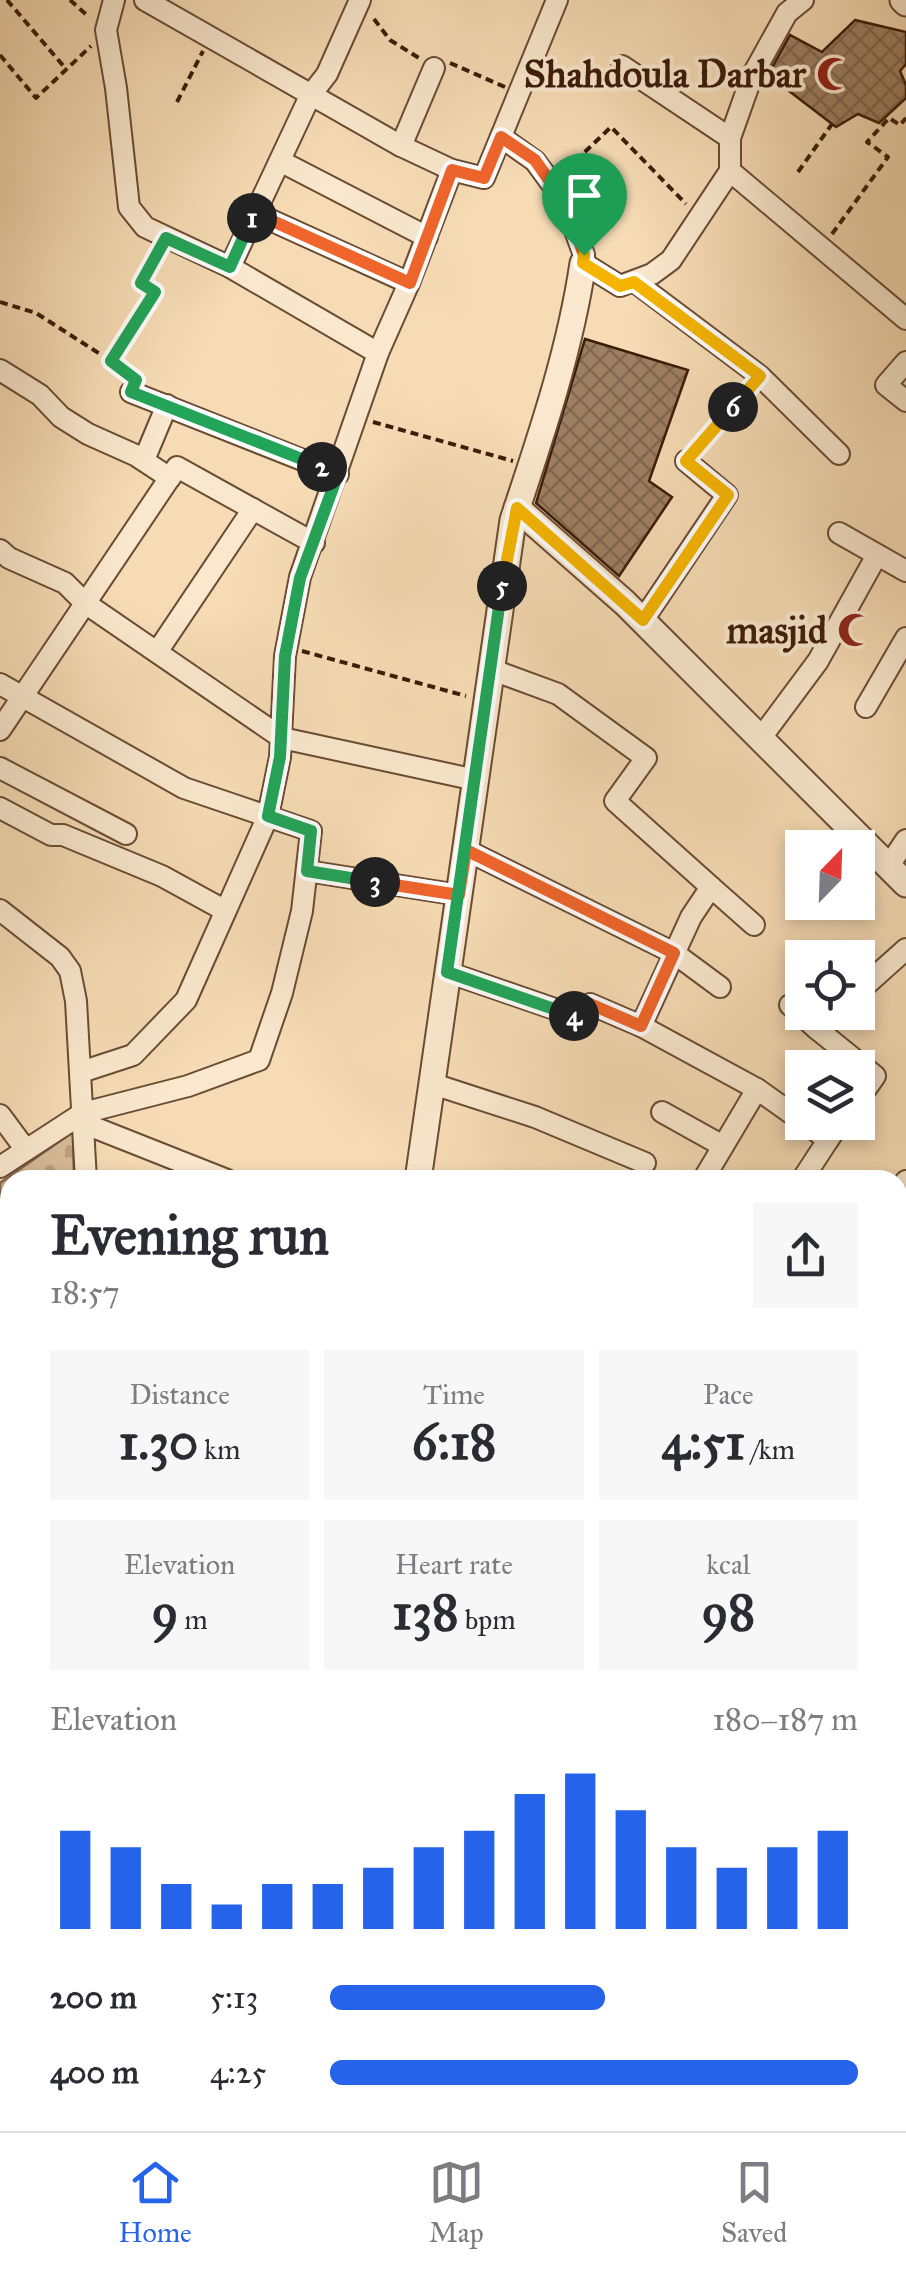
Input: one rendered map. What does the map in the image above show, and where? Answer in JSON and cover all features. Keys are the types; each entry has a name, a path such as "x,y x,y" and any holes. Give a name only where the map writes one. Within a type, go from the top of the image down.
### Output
{"street":[{"path":"114,0 103,28 116,88 128,207 145,227 230,267 378,353"},
{"path":"145,0 401,146 452,170 484,178 558,0"},
{"path":"230,267 310,96 328,74 360,0"},
{"path":"583,263 620,286 671,260 730,171 730,138 752,76 787,13 803,0"},
{"path":"622,66 730,138"},
{"path":"401,146 434,68"},
{"path":"419,1170 490,669 517,508 576,312 584,255 565,203 552,184 535,160 501,137"},
{"path":"280,160 427,237"},
{"path":"80,1072 134,1054 186,1000 268,816 282,738 287,647 300,578 378,353 410,283 452,170"},
{"path":"730,171 906,319"},
{"path":"255,213 410,283"},
{"path":"634,282 760,376 840,454"},
{"path":"906,362 886,385 906,401"},
{"path":"0,370 40,396 61,417 144,460 170,478"},
{"path":"131,392 338,474"},
{"path":"144,460 167,406"},
{"path":"643,620 728,495 686,461"},
{"path":"0,730 177,467 314,543"},
{"path":"517,508 643,620 897,876"},
{"path":"157,652 253,509"},
{"path":"839,533 906,571"},
{"path":"0,550 66,582 85,603 282,738 476,780"},
{"path":"760,739 818,661 878,554"},
{"path":"866,706 904,644"},
{"path":"490,669 558,694 646,758 616,801 754,926"},
{"path":"0,684 184,788 311,831 302,912 282,993 259,1060 83,1118 0,1168"},
{"path":"0,768 126,834"},
{"path":"0,808 51,835 63,836 162,876 224,910"},
{"path":"897,876 906,840"},
{"path":"466,850 674,953 720,987"},
{"path":"307,871 459,895"},
{"path":"641,1026 691,917 711,887"},
{"path":"0,910 60,957 70,971 76,1001 86,1170"},
{"path":"875,976 906,948"},
{"path":"447,972 584,1020 590,1004 641,1026 757,1088 785,1108"},
{"path":"817,1030 842,1050"},
{"path":"430,1083 535,1117 645,1164"},
{"path":"709,1170 757,1088"},
{"path":"662,1112 723,1146"},
{"path":"0,1116 26,1150"},
{"path":"83,1118 160,1156 200,1170"},
{"path":"809,1170 828,1140"}],"path":[{"path":"7,0 66,68"},
{"path":"0,55 36,98 98,40 103,28 70,0"},
{"path":"177,102 210,38"},
{"path":"822,247 888,156 867,142 889,118 900,125 906,118"},
{"path":"798,172 832,124"},
{"path":"552,184 611,127 699,218"},
{"path":"111,361 155,292 141,283 166,238"},
{"path":"0,302 36,313 111,361 136,380 131,392"},
{"path":"686,461 760,376"},
{"path":"358,418 532,466"},
{"path":"287,647 486,701"}],"green space":[{"path":"73,1132 74,1170 19,1170"}],"building":[{"name":"Shahdoula Darbar","path":"855,20 906,32 906,64 900,71 906,98 879,123 858,114 836,127 768,75 790,35 822,52"},
{"path":"585,339 688,370 649,481 672,497 619,576 536,503"}],"place":[{"name":"Shahdoula Darbar","path":"834,74"},
{"name":"masjid","path":"855,630"}],"route":[{"path":"584,255 565,203 535,160 501,137 484,178 452,170 410,283 255,213 230,267 166,238 141,283 155,292 111,361 136,380 131,392 338,474 300,578 285,656 280,757 268,816 311,831 307,871 459,895 466,850 674,953 641,1026 590,1004 584,1020 447,972 466,850 469,834 494,632 517,508 643,620 728,495 686,461 760,376 634,282 620,286 583,263 584,255"}]}
